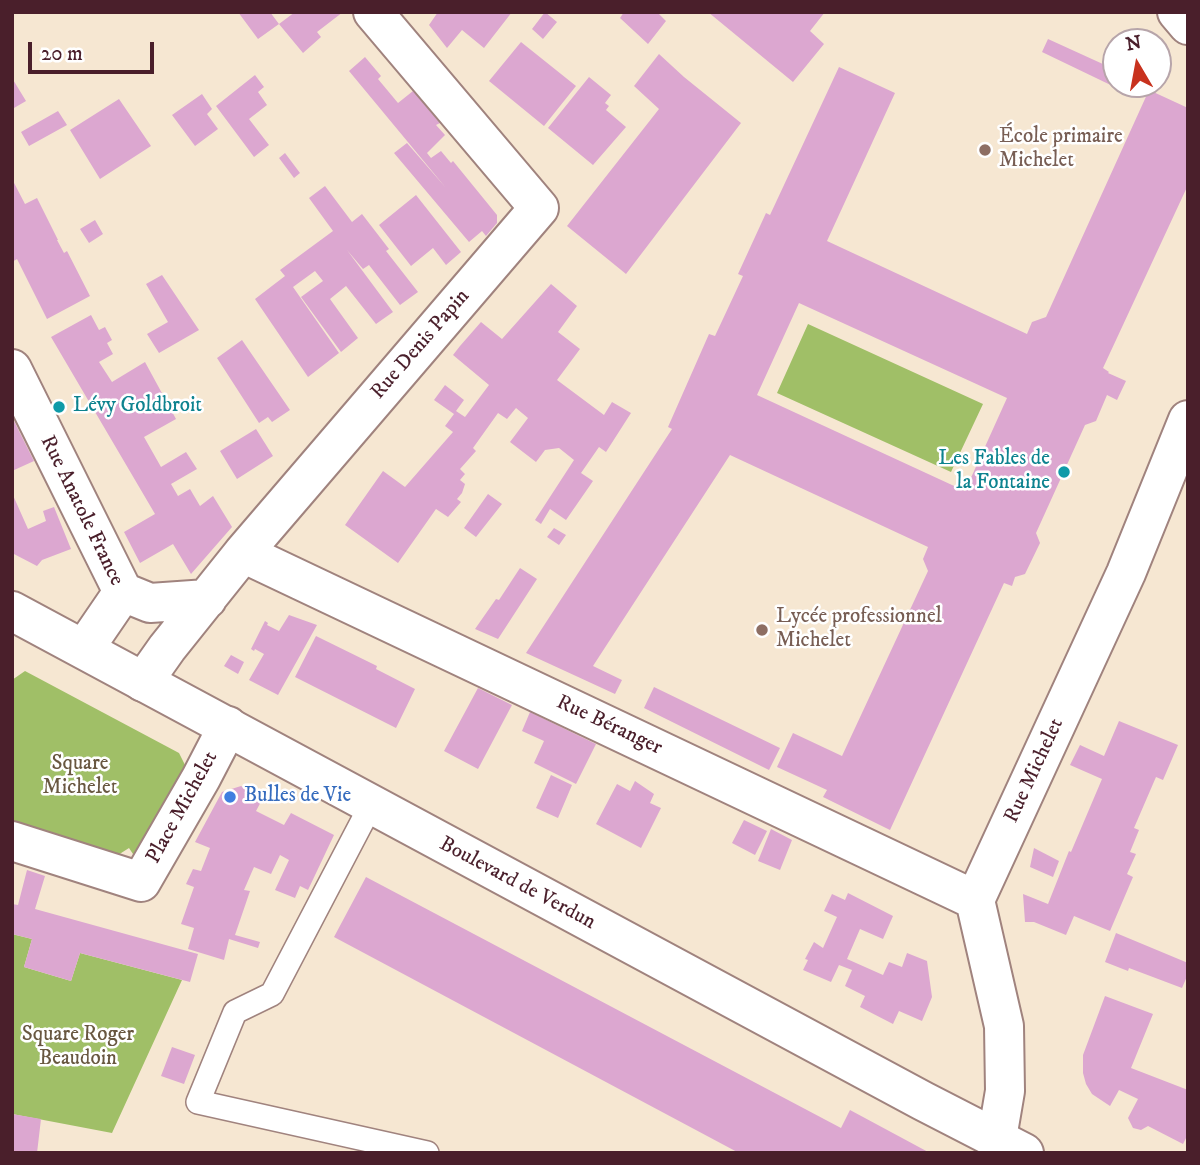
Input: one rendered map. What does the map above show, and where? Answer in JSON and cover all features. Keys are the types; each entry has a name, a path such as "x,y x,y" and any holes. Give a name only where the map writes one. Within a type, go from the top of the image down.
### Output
{"street":[{"name":"Rue Denis Papin","path":"143,682 243,553 539,208 373,12"},
{"path":"1177,12 1188,25"},
{"name":"Rue Anatole France","path":"12,369 123,592 84,649"},
{"name":"Rue Michelet","path":"975,900 1126,573 1188,420"},
{"name":"Rue Béranger","path":"243,553 975,900"},
{"path":"123,592 149,603 207,599"},
{"name":"Boulevard de Verdun","path":"12,611 923,1101 1011,1145"},
{"name":"Place Michelet","path":"12,841 141,882 228,726"},
{"path":"975,900 1004,1026 1004,1091 1011,1145"}],"lane":[{"path":"371,805 272,995 235,1012 198,1102 427,1153"}],"green space":[{"path":"808,324 983,404 951,472 777,393"},
{"name":"Square Michelet","path":"25,671 179,753 188,771 137,860 129,848 118,855 12,827 12,680"},
{"name":"Square Roger Beaudoin","path":"12,934 32,939 24,967 71,981 80,953 182,980 112,1133 12,1114"}],"building":[{"path":"238,12 270,12 279,24 258,39"},
{"path":"295,12 343,12 317,32 321,37 303,53 279,24"},
{"path":"438,12 512,12 484,48 462,30 447,48 429,25"},
{"path":"545,12 557,22 543,39 532,29"},
{"path":"624,12 657,12 666,21 648,44 620,18"},
{"path":"708,12 825,12 810,31 824,44 793,82"},
{"path":"1048,39 1102,64 1102,81 1042,52"},
{"path":"521,42 576,86 544,126 489,81"},
{"path":"659,54 741,123 626,274 567,226 659,109 634,86"},
{"path":"365,57 381,76 378,79 398,103 413,91 440,123 436,125 445,135 427,153 431,158 441,151 451,163 453,161 497,215 497,223 486,236 482,231 469,242 394,153 407,143 446,188 349,71"},
{"path":"839,67 895,93 827,241 1027,334 1032,322 1046,317 1145,98 1166,98 1188,108 1188,185 1103,368 1126,381 1117,400 1107,395 1096,421 1085,425 1036,533 1040,543 1025,574 1015,577 1012,586 1004,583 890,830 823,797 827,790 777,767 793,733 842,756 928,571 923,559 928,547 730,455 593,666 622,680 615,694 526,653 672,429 668,427 709,334 715,336 743,276 738,274 766,213 770,215","holes":["799,303 1007,398 965,491 757,395"]},
{"path":"255,75 264,87 258,92 267,105 249,119 269,145 254,157 216,106"},
{"path":"589,77 611,95 605,103 609,106 606,110 626,127 593,165 548,128"},
{"path":"12,78 26,101 14,108 12,106"},
{"path":"202,94 212,109 207,114 218,129 195,146 172,115"},
{"path":"119,99 151,146 100,179 70,130"},
{"path":"58,111 67,125 29,146 21,132"},
{"path":"285,153 300,173 294,178 279,158"},
{"path":"12,179 25,204 37,198 64,253 67,251 90,296 47,319 17,259 12,262"},
{"path":"325,186 352,222 362,214 418,292 400,305 369,265 363,269 347,250 393,312 376,324 346,286 330,299 358,338 341,352 301,297 323,281 315,271 293,287 339,353 308,377 255,299 285,276 280,270 333,231 309,198"},
{"path":"416,195 461,252 446,265 433,248 411,266 379,225"},
{"path":"95,220 103,234 89,243 80,229"},
{"path":"162,275 199,330 159,353 147,334 168,322 146,284"},
{"path":"551,284 577,306 558,332 580,349 557,380 604,415 612,402 631,413 606,452 599,447 581,473 593,481 566,520 550,509 541,524 535,520 574,460 559,448 545,450 536,462 510,442 528,418 516,408 507,419 498,413 473,448 476,451 460,469 465,474 460,480 465,484 457,499 461,502 448,517 436,509 398,563 345,525 383,471 405,487 453,432 445,426 454,414 434,400 445,385 464,400 456,411 465,417 489,385 453,355 460,346 481,322 502,339"},
{"path":"91,315 99,330 105,327 112,340 107,343 113,354 99,362 112,382 145,362 176,419 144,437 161,467 186,452 197,469 171,484 178,496 190,489 200,506 213,496 232,527 191,574 173,544 140,563 124,532 155,514 51,337"},
{"path":"242,340 290,410 272,422 268,417 259,423 217,358"},
{"path":"12,417 34,461 12,471"},
{"path":"256,429 273,456 237,479 220,451"},
{"path":"12,493 28,529 46,521 43,511 54,507 71,549 42,560 37,566 12,553"},
{"path":"488,494 502,504 476,537 464,528"},
{"path":"554,528 566,535 559,545 547,537"},
{"path":"520,568 537,579 498,639 475,629 496,599 499,600"},
{"path":"289,615 317,625 278,695 249,680 264,654 251,649 265,621 279,631"},
{"path":"316,636 377,666 376,669 415,689 396,728 295,677"},
{"path":"231,655 244,662 238,674 224,666"},
{"path":"654,687 780,748 769,770 644,708"},
{"path":"478,688 512,705 478,769 444,751"},
{"path":"530,712 596,744 576,784 534,763 544,741 522,731"},
{"path":"1119,721 1178,745 1163,780 1156,777 1134,828 1139,830 1130,852 1136,854 1127,874 1133,877 1110,931 1074,916 1066,935 1034,922 1025,922 1023,894 1048,904 1102,779 1070,765 1080,745 1104,756"},
{"path":"551,775 572,785 558,818 536,808"},
{"path":"635,781 654,794 650,803 661,808 641,848 596,824 617,784 630,791"},
{"path":"241,786 263,798 256,811 284,825 291,813 334,835 308,890 300,886 295,898 275,890 289,860 280,855 271,874 254,867 244,890 250,891 235,935 260,942 258,948 229,939 224,960 188,949 194,928 181,924 194,887 186,884 193,869 201,871 210,848 195,842 222,792"},
{"path":"744,820 767,831 755,855 732,843"},
{"path":"771,829 792,840 780,870 758,861"},
{"path":"1034,848 1059,861 1053,877 1030,867"},
{"path":"27,870 45,876 35,909 198,954 190,982 80,953 71,981 24,967 32,939 12,934 12,904 18,905"},
{"path":"366,877 841,1128 850,1110 930,1153 739,1153 334,937"},
{"path":"848,893 893,916 883,939 860,929 847,959 883,975 889,962 902,967 907,953 927,961 932,997 922,1021 899,1011 893,1024 860,1007 865,996 845,986 852,970 839,965 831,982 803,970 808,960 805,959 814,942 823,948 837,917 824,911 832,894 845,900"},
{"path":"1116,933 1188,963 1188,974 1182,988 1105,962"},
{"path":"1105,996 1153,1014 1131,1068 1188,1090 1188,1134 1183,1144 1148,1126 1141,1130 1133,1128 1128,1118 1138,1099 1119,1090 1110,1106 1092,1094 1086,1084 1083,1055"},
{"path":"172,1047 195,1055 184,1084 161,1076"},
{"path":"12,1114 41,1119 37,1153 12,1153"}],"place":[{"name":"École primaire Michelet","path":"985,150"},
{"name":"Lévy Goldbroit","path":"59,407"},
{"name":"Les Fables de la Fontaine","path":"1064,472"},
{"name":"Lycée professionnel Michelet","path":"762,630"},
{"name":"Bulles de Vie","path":"230,797"}]}
